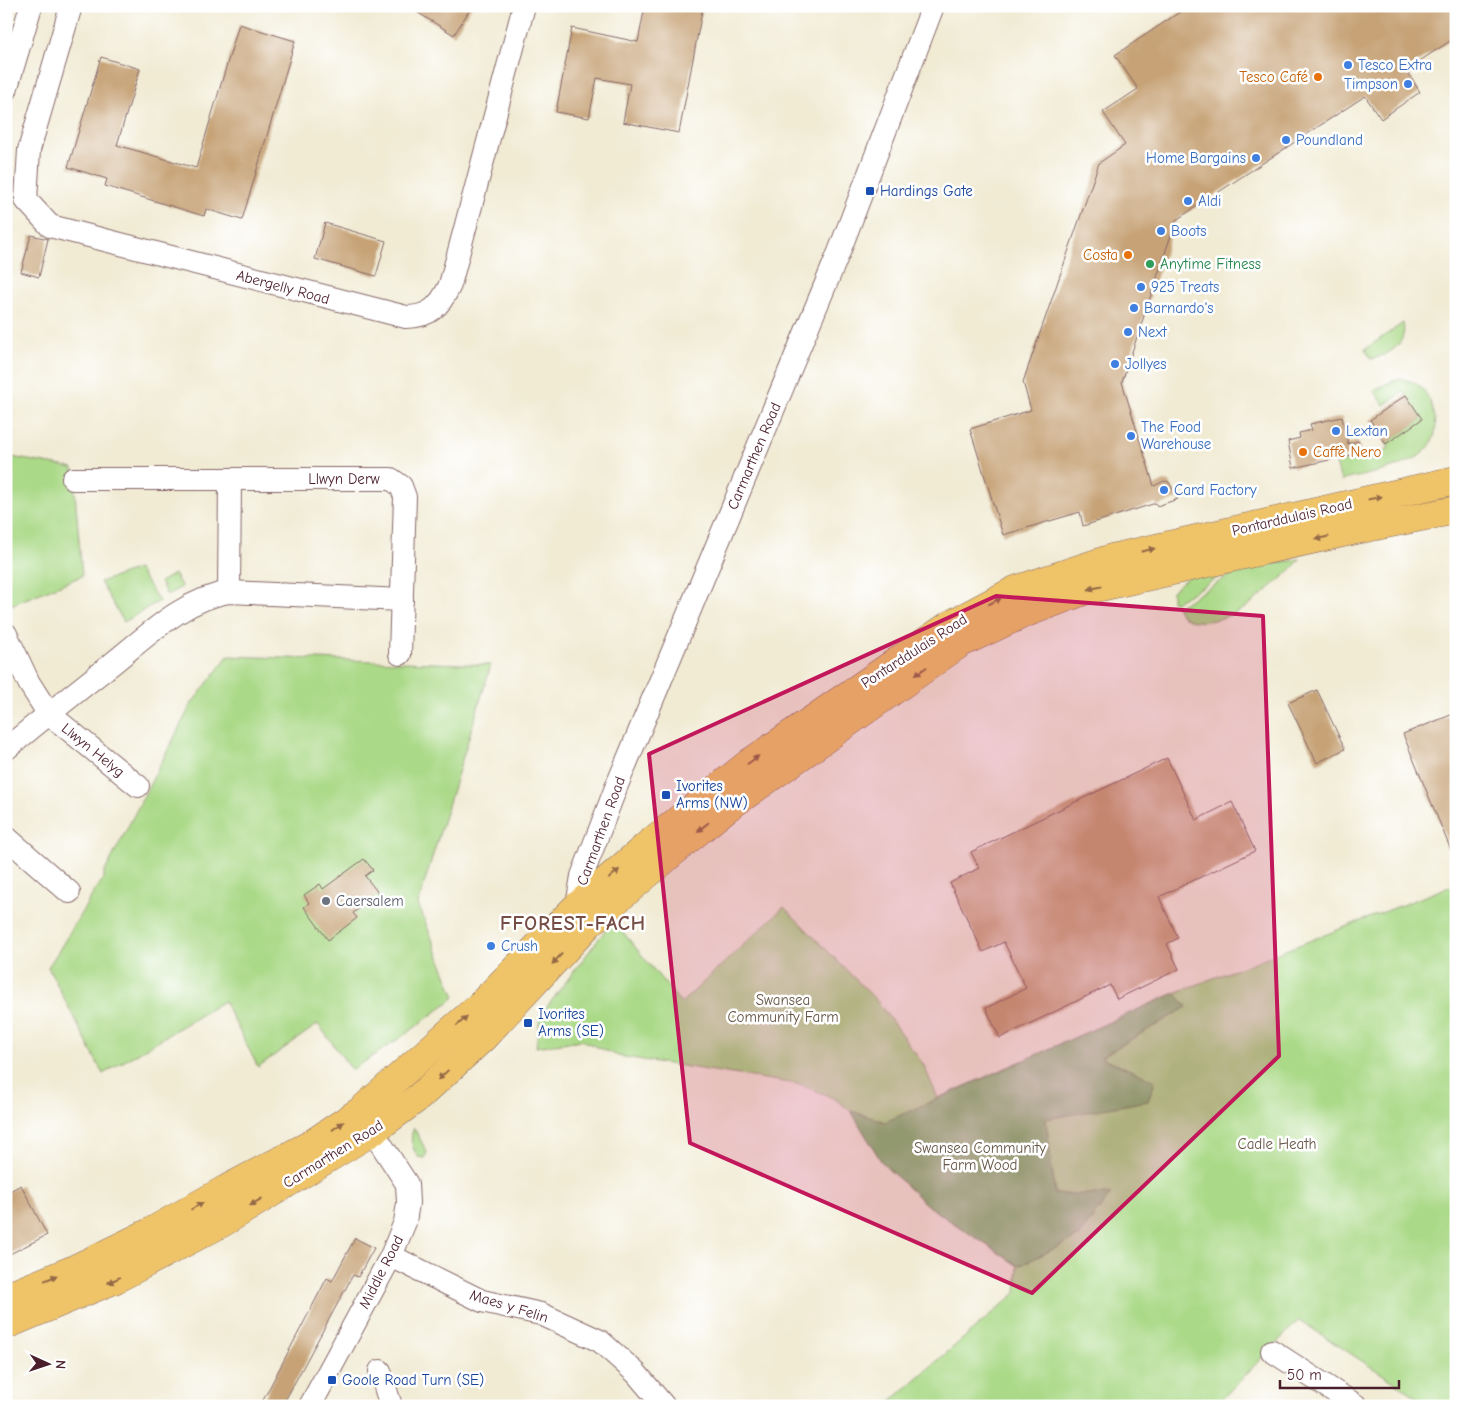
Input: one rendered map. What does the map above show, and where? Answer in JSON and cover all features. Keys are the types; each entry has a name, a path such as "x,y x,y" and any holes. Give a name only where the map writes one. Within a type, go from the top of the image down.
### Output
{"main road":[{"name":"Pontarddulais Road","path":"583,914 652,841 749,763 951,624 1015,590 1112,558 1456,480"},
{"name":"Pontarddulais Road","path":"583,914 726,809 969,639 1021,615 1087,590 1356,530 1456,510"},
{"name":"Carmarthen Road","path":"6,1325 124,1275 224,1222 366,1121 480,1005 583,914"},
{"name":"Carmarthen Road","path":"6,1297 72,1270 150,1232 226,1188 311,1144 366,1121"}],"street":[{"path":"6,90 31,6"},
{"name":"Abergelly Road","path":"71,6 29,150 26,200 50,226 406,317 419,317 429,314 438,307 450,285 524,6"},
{"name":"Carmarthen Road","path":"583,914 582,876 839,252 933,6"},
{"name":"Llwyn Derw","path":"73,479 391,479 400,486 405,497 400,654"},
{"path":"229,592 230,479"},
{"path":"6,749 48,713 182,610 216,594 229,592 402,600"},
{"name":"Llwyn Helyg","path":"6,634 29,683 48,713 138,786"},
{"path":"6,837 69,892"},
{"name":"Middle Road","path":"310,1406 391,1256 406,1222 407,1184 366,1121"},
{"name":"Maes y Felin","path":"391,1256 482,1301 541,1314 600,1341 636,1373 664,1406"},
{"path":"1272,1351 1357,1406"},
{"path":"380,1371 391,1406"}],"highlighted area":[{"path":"996,596 1263,616 1279,1056 1032,1293 690,1143 649,754"}],"green space":[{"path":"1403,323 1403,337 1400,343 1384,355 1371,359 1365,349"},
{"path":"1397,379 1418,385 1425,393 1431,404 1436,424 1433,440 1424,452 1410,461 1341,481 1336,463 1378,454 1389,448 1386,444 1422,419 1404,392 1384,405 1374,390"},
{"path":"6,456 73,468 82,576 6,607"},
{"path":"1300,559 1283,577 1256,600 1236,613 1217,619 1197,621 1181,615 1177,607 1237,571"},
{"path":"138,569 159,601 124,622 100,582"},
{"path":"1233,569 1176,602 1172,601 1172,591 1189,576"},
{"path":"174,574 182,587 167,595 160,582"},
{"path":"228,656 491,665 418,904 455,997 409,1032 352,1070 318,1024 258,1067 224,1001 103,1074 48,967 104,878 104,873 192,703"},
{"name":"Cadle Heath","path":"1456,884 1456,1406 1431,1406 1299,1320 1215,1406 885,1406 1016,1293 1018,1266 928,1206 883,1164 851,1111 835,1099 803,1085 618,1056 581,1040 536,1047 540,1016 613,920 681,1003 784,907 877,1001 923,1064 938,1098 1175,993"},
{"name":"Swansea Community Farm Wood","path":"1175,993 1187,1007 1101,1057 1155,1081 1148,1101 1046,1119 1055,1194 1111,1194 1078,1237 1019,1266 928,1206 883,1164 851,1111 885,1122"},
{"path":"414,1128 427,1152 425,1158 418,1157 413,1147 411,1139"}],"building":[{"path":"407,6 472,6 454,35"},
{"path":"645,6 703,6 679,133 623,122 630,84 597,78 589,118 556,112 572,28 638,42"},
{"path":"1189,6 1456,6 1456,37 1406,70 1420,92 1381,119 1365,96 1176,220 1122,382 1154,486 1164,481 1169,482 1178,499 1157,506 1156,503 1083,526 1080,512 1003,535 970,429 1031,410 1023,382 1099,163 1125,145 1103,112 1138,89 1115,55"},
{"path":"239,24 295,41 242,220 206,209 204,216 105,186 107,179 68,167 101,57 140,69 117,145 196,168"},
{"path":"325,223 386,241 376,276 315,259"},
{"path":"31,235 48,239 39,277 21,272"},
{"path":"1406,395 1422,419 1386,444 1370,420"},
{"path":"1342,417 1348,444 1358,441 1361,453 1293,468 1288,441 1300,438 1299,433 1312,430 1310,424"},
{"path":"1317,690 1345,749 1317,763 1288,703"},
{"path":"1456,713 1456,860 1455,860 1403,734"},
{"path":"1167,758 1196,820 1232,802 1255,851 1159,897 1178,938 1167,944 1179,969 1117,999 1110,985 1000,1038 986,1008 1026,988 1004,942 983,952 950,883 979,868 971,852"},
{"name":"Caersalem","path":"364,859 373,870 365,876 379,894 353,913 357,918 328,940 304,907 309,903 304,895 320,884 323,889"},
{"path":"21,1185 47,1235 6,1256 6,1193"},
{"path":"355,1238 374,1248 358,1277 353,1275 282,1406 260,1406 327,1278 332,1281"}],"place":[{"name":"Tesco Extra","path":"1348,65"},
{"name":"Tesco Café","path":"1318,77"},
{"name":"Timpson","path":"1408,84"},
{"name":"Poundland","path":"1286,140"},
{"name":"Home Bargains","path":"1256,158"},
{"name":"Hardings Gate","path":"870,191"},
{"name":"Aldi","path":"1188,201"},
{"name":"Boots","path":"1161,231"},
{"name":"Costa","path":"1128,255"},
{"name":"Anytime Fitness","path":"1150,264"},
{"name":"925 Treats","path":"1141,287"},
{"name":"Barnardo's","path":"1134,308"},
{"name":"Next","path":"1128,332"},
{"name":"Jollyes","path":"1115,364"},
{"name":"Lextan","path":"1336,431"},
{"name":"The Food Warehouse","path":"1131,436"},
{"name":"Caffè Nero","path":"1303,452"},
{"name":"Card Factory","path":"1164,490"},
{"name":"Ivorites Arms (NW)","path":"666,795"},
{"name":"Caersalem","path":"326,901"},
{"name":"Crush","path":"491,946"},
{"name":"Ivorites Arms (SE)","path":"528,1023"},
{"name":"Goole Road Turn (SE)","path":"332,1380"}],"district":[{"name":"FFOREST-FACH","path":"573,923"}],"park label":[{"name":"Swansea Community Farm","path":"783,1008"}]}
